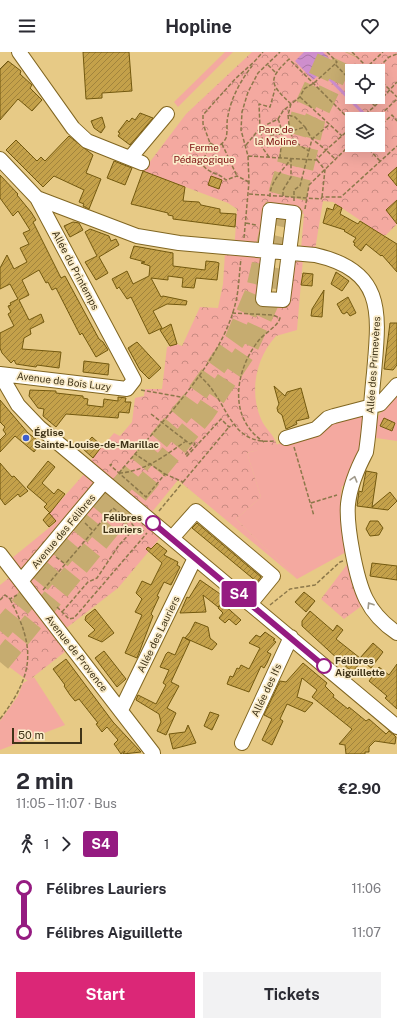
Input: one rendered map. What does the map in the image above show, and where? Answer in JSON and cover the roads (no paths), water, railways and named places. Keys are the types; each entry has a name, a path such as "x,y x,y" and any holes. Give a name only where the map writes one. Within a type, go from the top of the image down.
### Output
{"street":[{"path":"19,52 72,128 87,141 136,160 167,114"},
{"name":"Allée du Printemps","path":"0,159 37,198 134,380 134,390"},
{"name":"Allée des Primevères","path":"37,198 137,236 179,243 315,255 334,259 348,267 363,279 371,294 377,312 378,327 366,452 357,470 347,513 352,548 366,599 381,619 397,633"},
{"path":"270,210 294,213 290,252 283,300 263,299 270,210"},
{"path":"0,374 18,404 39,427 397,727"},
{"name":"Avenue de Bois Luzy","path":"0,374 134,390"},
{"path":"284,438 316,429 328,418 380,404 397,385"},
{"name":"Avenue des Félibres","path":"23,584 104,482"},
{"path":"172,538 196,511 273,576 256,608"},
{"name":"Avenue de Provence","path":"0,554 153,753"},
{"name":"Allée des Lauriers","path":"121,710 195,558"},
{"name":"Allée des Ifs","path":"242,743 290,637"}],"water":[{"path":"304,52 323,52 332,62 313,80 295,61"}],"waterway":[{"path":"322,71 362,112"}],"tunnel":[{"path":"0,631 191,402 235,340 256,291 277,200 302,113 330,52"},
{"path":"0,662 205,412 246,351 271,297 315,119 347,52"}],"place":[{"name":"Église Sainte-Louise-de-Marillac","path":"26,438"},
{"name":"Félibres Lauriers","path":"153,523"},
{"name":"Félibres Aiguillette","path":"324,666"}],"park label":[{"name":"Parc de la Moline","path":"276,134"},
{"name":"Ferme Pédagogique","path":"204,152"}]}
